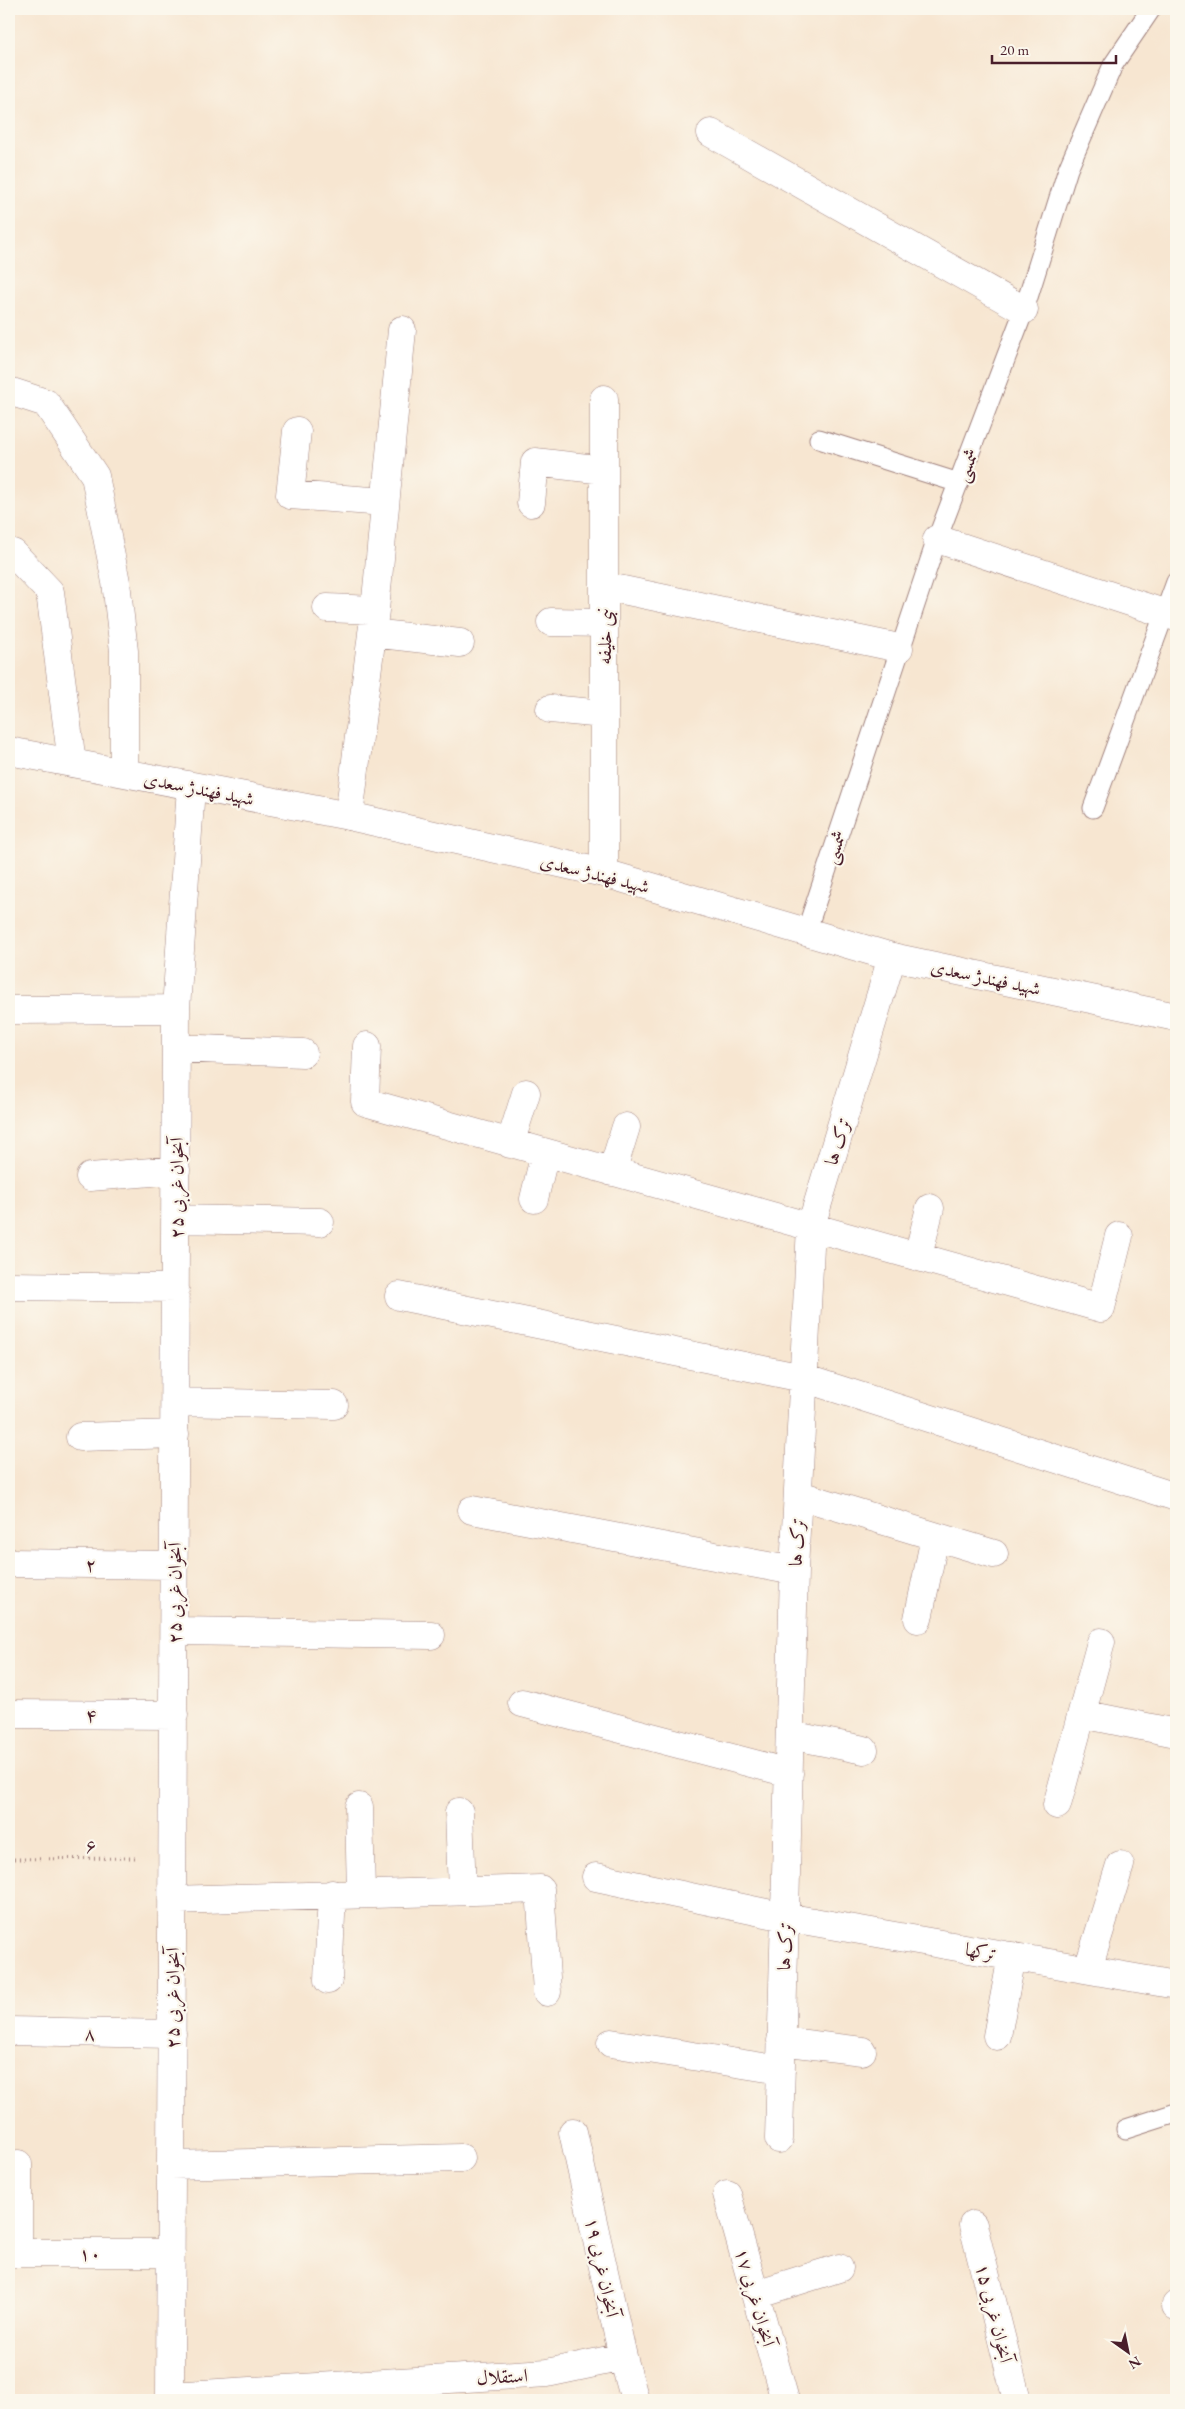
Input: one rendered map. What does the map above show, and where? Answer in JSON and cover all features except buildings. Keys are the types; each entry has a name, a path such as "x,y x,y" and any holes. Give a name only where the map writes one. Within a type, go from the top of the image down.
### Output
{"street":[{"path":"711,133 1024,310"},
{"path":"349,816 373,622 402,330"},
{"path":"9,391 46,403 95,476 116,582 124,652 124,772"},
{"name":"نبی خلیفه","path":"604,399 604,873"},
{"path":"297,432 290,495 385,502"},
{"path":"531,503 535,462 604,470"},
{"path":"937,538 1171,615"},
{"path":"9,552 13,553 50,592 72,762"},
{"path":"604,586 899,648"},
{"path":"327,608 373,622 460,643"},
{"path":"551,622 604,623"},
{"path":"550,709 604,714"},
{"name":"شهید فهندژ سعدی","path":"9,750 191,787 349,816 604,873 892,956 1176,1017"},
{"name":"آبخوان غربی ۲۵","path":"170,2398 176,1009 191,787"},
{"name":"ترک ها","path":"779,2139 794,1571 811,1226 892,956"},
{"path":"9,1010 176,1009"},
{"path":"367,1046 366,1102 510,1144 1101,1308 1119,1236"},
{"path":"176,1048 303,1053"},
{"path":"510,1144 526,1093"},
{"path":"612,1172 626,1127"},
{"path":"534,1199 545,1153"},
{"path":"90,1177 176,1170"},
{"path":"918,1256 930,1208"},
{"path":"176,1219 320,1222"},
{"path":"9,1286 175,1288"},
{"path":"399,1296 803,1378 1176,1497"},
{"path":"174,1402 334,1405"},
{"path":"80,1437 174,1434"},
{"path":"799,1495 994,1554"},
{"path":"472,1510 794,1571"},
{"path":"918,1619 936,1537"},
{"name":"۲","path":"9,1563 174,1565"},
{"path":"174,1631 431,1635"},
{"path":"1056,1804 1101,1642"},
{"path":"522,1703 789,1773"},
{"name":"۴","path":"9,1714 174,1715"},
{"path":"1082,1714 1176,1733"},
{"path":"790,1735 864,1750"},
{"path":"359,1807 361,1893"},
{"path":"459,1812 462,1891"},
{"path":"1088,1970 1120,1865"},
{"name":"ترکها","path":"596,1877 785,1917 1176,1985"},
{"path":"172,1900 540,1889 547,1992"},
{"path":"328,1980 332,1894"},
{"path":"997,2036 1012,1956"},
{"name":"۸","path":"9,2031 172,2034"},
{"path":"782,2041 862,2052"},
{"path":"611,2043 781,2070"},
{"name":"آبخوان غربی ۱۹","path":"573,2132 623,2357 635,2400"},
{"path":"171,2165 461,2158"},
{"path":"13,2253 18,2164"},
{"name":"آبخوان غربی ۱۷","path":"727,2194 785,2400"},
{"name":"آبخوان غربی ۱۵","path":"972,2225 1017,2400"},
{"name":"۱۰","path":"13,2253 171,2254"},
{"path":"756,2294 839,2268"},
{"name":"استقلال","path":"170,2398 547,2373 623,2357"}],"lane":[{"name":"شمسی","path":"806,932 899,648 937,538 1024,310 1072,160 1113,65 1151,9"},
{"path":"820,438 959,483"},
{"path":"1093,808 1171,615 1176,582"},
{"path":"1126,2129 1176,2113"}],"path":[{"name":"۶","path":"9,1860 173,1857"}]}
